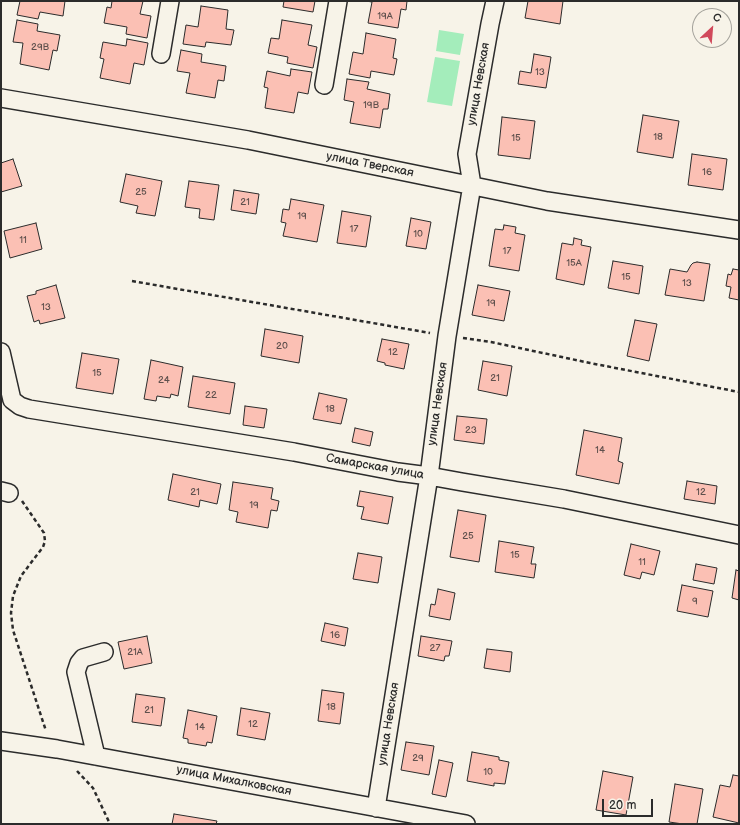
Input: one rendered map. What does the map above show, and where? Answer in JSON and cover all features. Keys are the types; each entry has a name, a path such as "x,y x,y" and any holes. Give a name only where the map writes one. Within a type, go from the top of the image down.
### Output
{"street":[{"path":"161,54 170,1"},
{"path":"324,85 338,1"},
{"name":"улица Невская","path":"376,808 429,476 447,336 472,185 467,154 495,1"},
{"name":"улица Тверская","path":"1,98 248,140 547,201 739,230"},
{"name":"Самарская улица","path":"1,352 12,400 20,406 34,410 294,452 398,472 429,476 564,500 739,535"},
{"path":"96,756 76,672 79,663 83,658 104,652"},
{"name":"улица Михалковская","path":"1,741 54,748 466,824"}],"path":[{"path":"5,492 20,499 24,503 44,533 45,537 43,547 21,576 16,586 11,613 13,630 54,748 93,788 110,824"}],"green space":[{"path":"439,30 464,34 460,55 436,51"},
{"path":"435,57 460,61 452,106 427,102"}],"building":[{"path":"20,1 65,1 63,16 40,12 38,19 17,15"},
{"path":"112,1 143,1 140,14 151,16 147,38 126,34 127,27 104,23 107,7 111,8"},
{"path":"284,1 315,1 313,12 283,7"},
{"path":"366,1 407,1 406,10 401,9 398,28 368,23 372,2"},
{"path":"528,1 563,1 560,24 525,18"},
{"path":"201,6 228,10 226,29 234,30 231,45 206,42 205,47 183,44 186,25 198,27"},
{"path":"17,20 38,24 37,31 60,35 57,51 53,50 49,70 20,64 23,43 13,42"},
{"path":"282,20 312,25 308,45 317,47 313,68 287,63 288,57 268,53 271,38 279,39"},
{"path":"366,33 396,39 393,58 397,59 394,75 371,71 370,78 349,74 353,52 363,54"},
{"path":"127,39 148,43 144,65 134,63 130,84 100,78 104,59 100,58 103,42 126,46"},
{"path":"181,50 202,54 201,62 226,66 224,81 218,80 215,98 186,93 190,73 177,71"},
{"path":"534,54 551,57 546,88 518,84 520,71 531,73"},
{"path":"291,69 312,72 308,94 298,92 294,113 265,108 268,88 264,87 267,71 290,76"},
{"path":"347,79 369,82 367,89 390,94 388,109 383,109 380,128 350,123 354,102 344,100"},
{"path":"643,115 679,121 673,158 637,152"},
{"path":"502,117 535,121 530,159 498,155"},
{"path":"692,154 727,159 723,190 688,185"},
{"path":"13,159 22,186 1,192 1,163"},
{"path":"126,174 162,181 155,216 136,213 138,206 120,202"},
{"path":"189,181 219,185 214,220 199,218 200,209 185,207"},
{"path":"234,190 259,194 256,214 231,210"},
{"path":"291,199 324,205 317,242 283,236 286,223 281,222 283,209 289,210"},
{"path":"342,211 371,216 366,247 337,243"},
{"path":"411,218 431,222 426,249 406,246"},
{"path":"36,223 42,249 10,258 4,231"},
{"path":"504,225 516,227 515,233 525,235 519,271 489,266 495,229 503,230"},
{"path":"574,238 582,240 581,245 591,247 584,285 556,279 562,243 573,245"},
{"path":"613,261 643,266 639,294 608,288"},
{"path":"697,262 710,264 704,301 665,295 670,269 687,272 693,263"},
{"path":"733,269 739,270 739,300 729,298 731,287 726,286 728,274 731,275"},
{"path":"56,285 65,318 40,324 39,320 34,322 27,296 36,294 36,291"},
{"path":"478,285 510,291 504,321 472,315"},
{"path":"635,320 657,324 649,361 627,356"},
{"path":"265,329 303,336 299,363 261,356"},
{"path":"382,339 409,344 404,369 385,365 385,363 377,361"},
{"path":"82,353 119,359 113,394 76,388"},
{"path":"151,360 183,367 178,396 171,394 170,398 157,396 156,401 144,399"},
{"path":"483,361 512,366 507,396 478,390"},
{"path":"193,376 235,383 230,414 188,407"},
{"path":"319,393 347,399 341,424 313,419"},
{"path":"245,406 267,409 264,428 243,425"},
{"path":"457,416 487,419 484,444 454,440"},
{"path":"355,428 373,432 370,446 352,442"},
{"path":"584,430 622,438 618,461 623,463 619,484 576,475"},
{"path":"173,474 221,484 217,504 200,500 199,507 168,500"},
{"path":"687,481 717,486 715,504 684,499"},
{"path":"233,482 273,488 271,499 279,501 277,511 271,510 268,528 236,522 238,512 229,510"},
{"path":"360,491 393,497 388,524 361,519 364,507 357,506"},
{"path":"458,510 486,515 479,562 450,557"},
{"path":"499,541 534,547 531,564 536,564 534,578 495,572"},
{"path":"631,544 660,551 654,575 642,572 640,579 624,575"},
{"path":"358,553 382,557 378,583 353,579"},
{"path":"696,564 717,568 714,584 693,580"},
{"path":"736,570 739,571 739,600 732,598"},
{"path":"682,585 713,591 708,617 677,611"},
{"path":"438,589 455,593 450,620 429,616 431,604 435,605"},
{"path":"325,623 348,628 345,646 321,641"},
{"path":"147,636 152,663 124,669 118,642"},
{"path":"421,636 452,641 449,656 445,656 444,661 418,656"},
{"path":"487,649 512,652 510,672 484,668"},
{"path":"322,690 344,693 340,724 318,721"},
{"path":"136,694 165,698 161,726 132,722"},
{"path":"241,708 270,713 265,740 237,735"},
{"path":"188,710 217,716 212,743 207,742 206,746 188,743 188,739 183,738"},
{"path":"406,742 434,746 429,775 401,770"},
{"path":"472,752 499,757 499,760 509,762 505,784 494,783 494,786 467,781"},
{"path":"439,760 453,763 446,797 432,794"},
{"path":"603,771 633,777 626,815 596,810"},
{"path":"733,775 739,776 739,823 713,817 720,785 730,787"},
{"path":"675,784 703,789 697,824 669,822"},
{"path":"174,814 217,821 216,824 172,824"}]}
